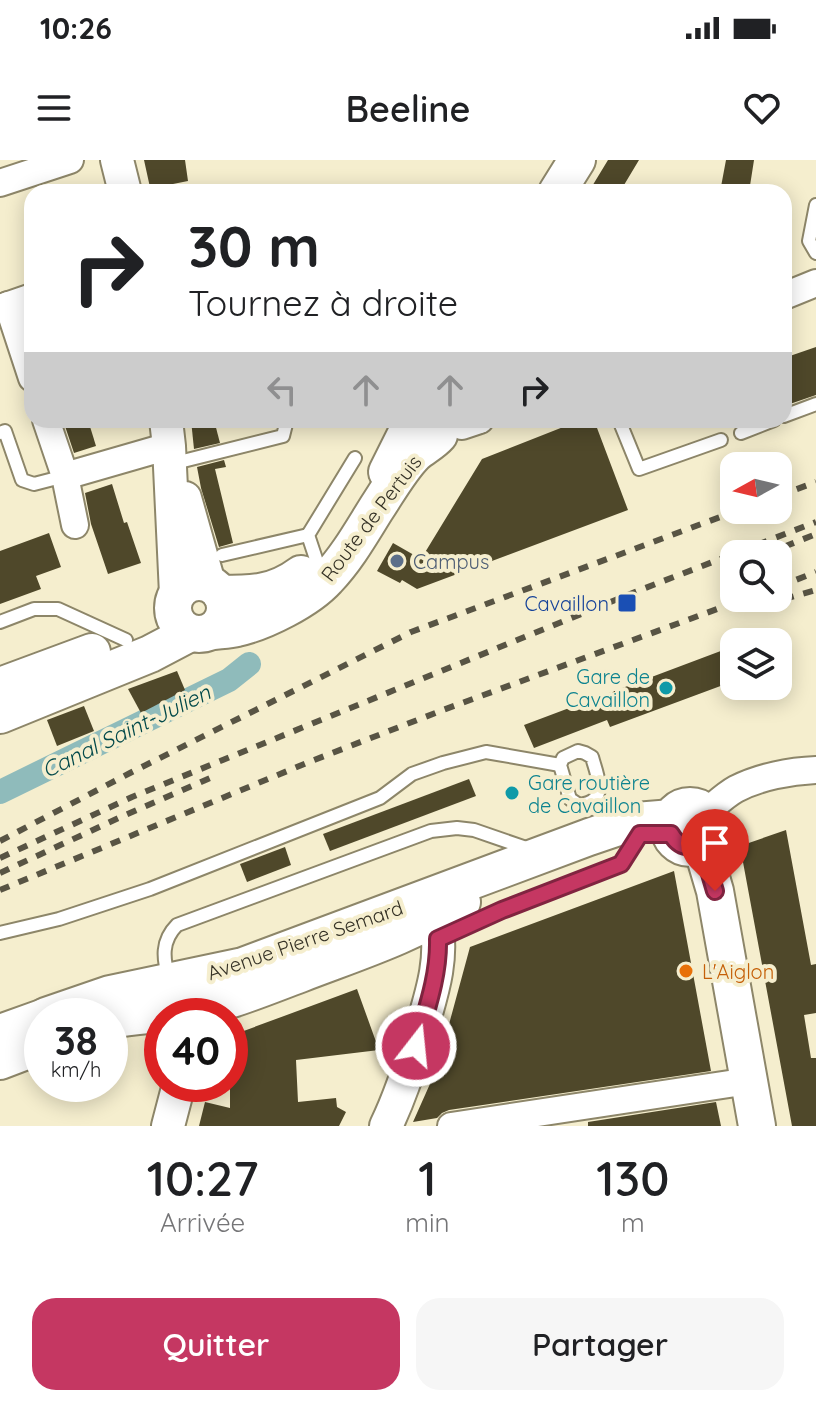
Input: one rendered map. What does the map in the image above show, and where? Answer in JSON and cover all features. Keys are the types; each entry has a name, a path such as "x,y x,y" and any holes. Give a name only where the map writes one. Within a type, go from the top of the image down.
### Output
{"main road":[{"path":"562,184 577,160"},
{"name":"Route de Pertuis","path":"0,686 154,629 201,601 268,591 294,579 313,549 342,538 382,482 443,428"},
{"name":"Route de Pertuis","path":"201,601 237,628 292,606 309,595 326,581 344,558 415,454 433,442 444,428"},
{"name":"Route de Pertuis","path":"0,715 150,654 201,601"},
{"path":"455,896 543,854 584,821 636,821 677,829 705,857 715,891 757,1126"},
{"name":"Avenue Pierre Semard","path":"187,998 222,971 455,896 466,899 625,837 677,829"},
{"name":"Avenue Pierre Semard","path":"235,998 404,935 455,896"},
{"name":"Avenue Pierre Semard","path":"99,998 110,994 144,998"},
{"name":"Avenue Pierre Semard","path":"0,1033 24,1024"},
{"path":"0,1061 24,1052"}],"street":[{"path":"0,183 70,160"},
{"path":"117,160 123,184"},
{"path":"792,293 816,283"},
{"path":"13,303 24,346"},
{"path":"49,428 65,476 75,525"},
{"path":"65,476 170,443 201,601"},
{"path":"677,829 736,789 801,771 816,770"},
{"path":"386,1126 401,1095 435,980 438,952 455,896"},
{"path":"451,1126 749,1081"},
{"path":"168,1126 174,1102"}],"lane":[{"path":"816,205 809,241 816,253"},
{"path":"792,413 816,404"},
{"path":"170,443 283,436 285,428"},
{"path":"622,428 639,469 721,440"},
{"path":"741,433 754,428"},
{"path":"0,433 5,431 22,480 34,484 65,476"},
{"path":"313,549 355,458"},
{"path":"0,622 34,609 58,609 126,640"},
{"path":"578,751 592,757 599,788 584,821 570,799 560,765 563,758 578,751"},
{"path":"0,933 59,919 150,889 380,798 412,774 443,763 486,752 560,765"},
{"path":"178,998 164,956 166,941 177,925 431,831 474,830 543,854"}],"building":[{"path":"144,160 185,160 188,181 149,184"},
{"path":"608,160 639,160 625,184 593,184"},
{"path":"726,160 754,160 750,184 722,184"},
{"path":"816,347 816,395 792,403 792,355"},
{"path":"66,428 90,428 96,446 74,453"},
{"path":"192,428 216,428 220,443 194,449"},
{"path":"561,428 597,428 628,510 417,589 377,571 393,543 421,559 482,459"},
{"path":"224,460 226,467 215,469 233,543 219,547 197,467"},
{"path":"112,484 141,563 108,574 91,524 85,493"},
{"path":"49,533 61,567 36,576 41,589 0,604 0,551"},
{"name":"Gare de Cavaillon","path":"720,651 720,686 610,727 607,720 534,748 524,725"},
{"path":"177,671 185,690 141,713 128,689"},
{"path":"84,706 94,731 57,746 47,720"},
{"path":"469,779 476,796 330,851 323,834"},
{"path":"786,830 811,965 816,964 816,1013 804,1015 811,1058 816,1058 816,1126 792,1126 740,846"},
{"path":"285,847 291,865 247,882 240,864"},
{"path":"674,871 711,1071 449,1110 437,1118 413,1122 450,1039 445,1039 470,947"},
{"path":"357,989 379,1050 296,1060 298,1102 336,1098 337,1107 346,1112 339,1126 199,1126 205,1102 230,1108 230,1102 248,1102 248,1029"},
{"path":"716,1102 721,1126 588,1126 588,1122"}],"waterway":[{"name":"Canal Saint-Julien","path":"0,792 229,680 249,664"}],"railway":[{"path":"792,491 816,482"},
{"path":"0,841 411,632 720,517"},
{"path":"0,858 132,797 635,592 816,522"},
{"path":"792,544 816,534"},
{"path":"792,581 816,572"},
{"path":"792,597 816,590"},
{"path":"0,890 309,762 720,608"},
{"path":"0,873 215,776"}],"place":[{"name":"Campus","path":"397,561"},
{"name":"Cavaillon","path":"627,603"},
{"name":"Gare de Cavaillon","path":"666,688"},
{"name":"Gare routière de Cavaillon","path":"512,793"},
{"name":"L'Aiglon","path":"686,971"}],"route":[{"path":"416,1046 435,980 438,939 502,910 621,864 640,834 671,834 680,845 700,845 715,891"}]}
